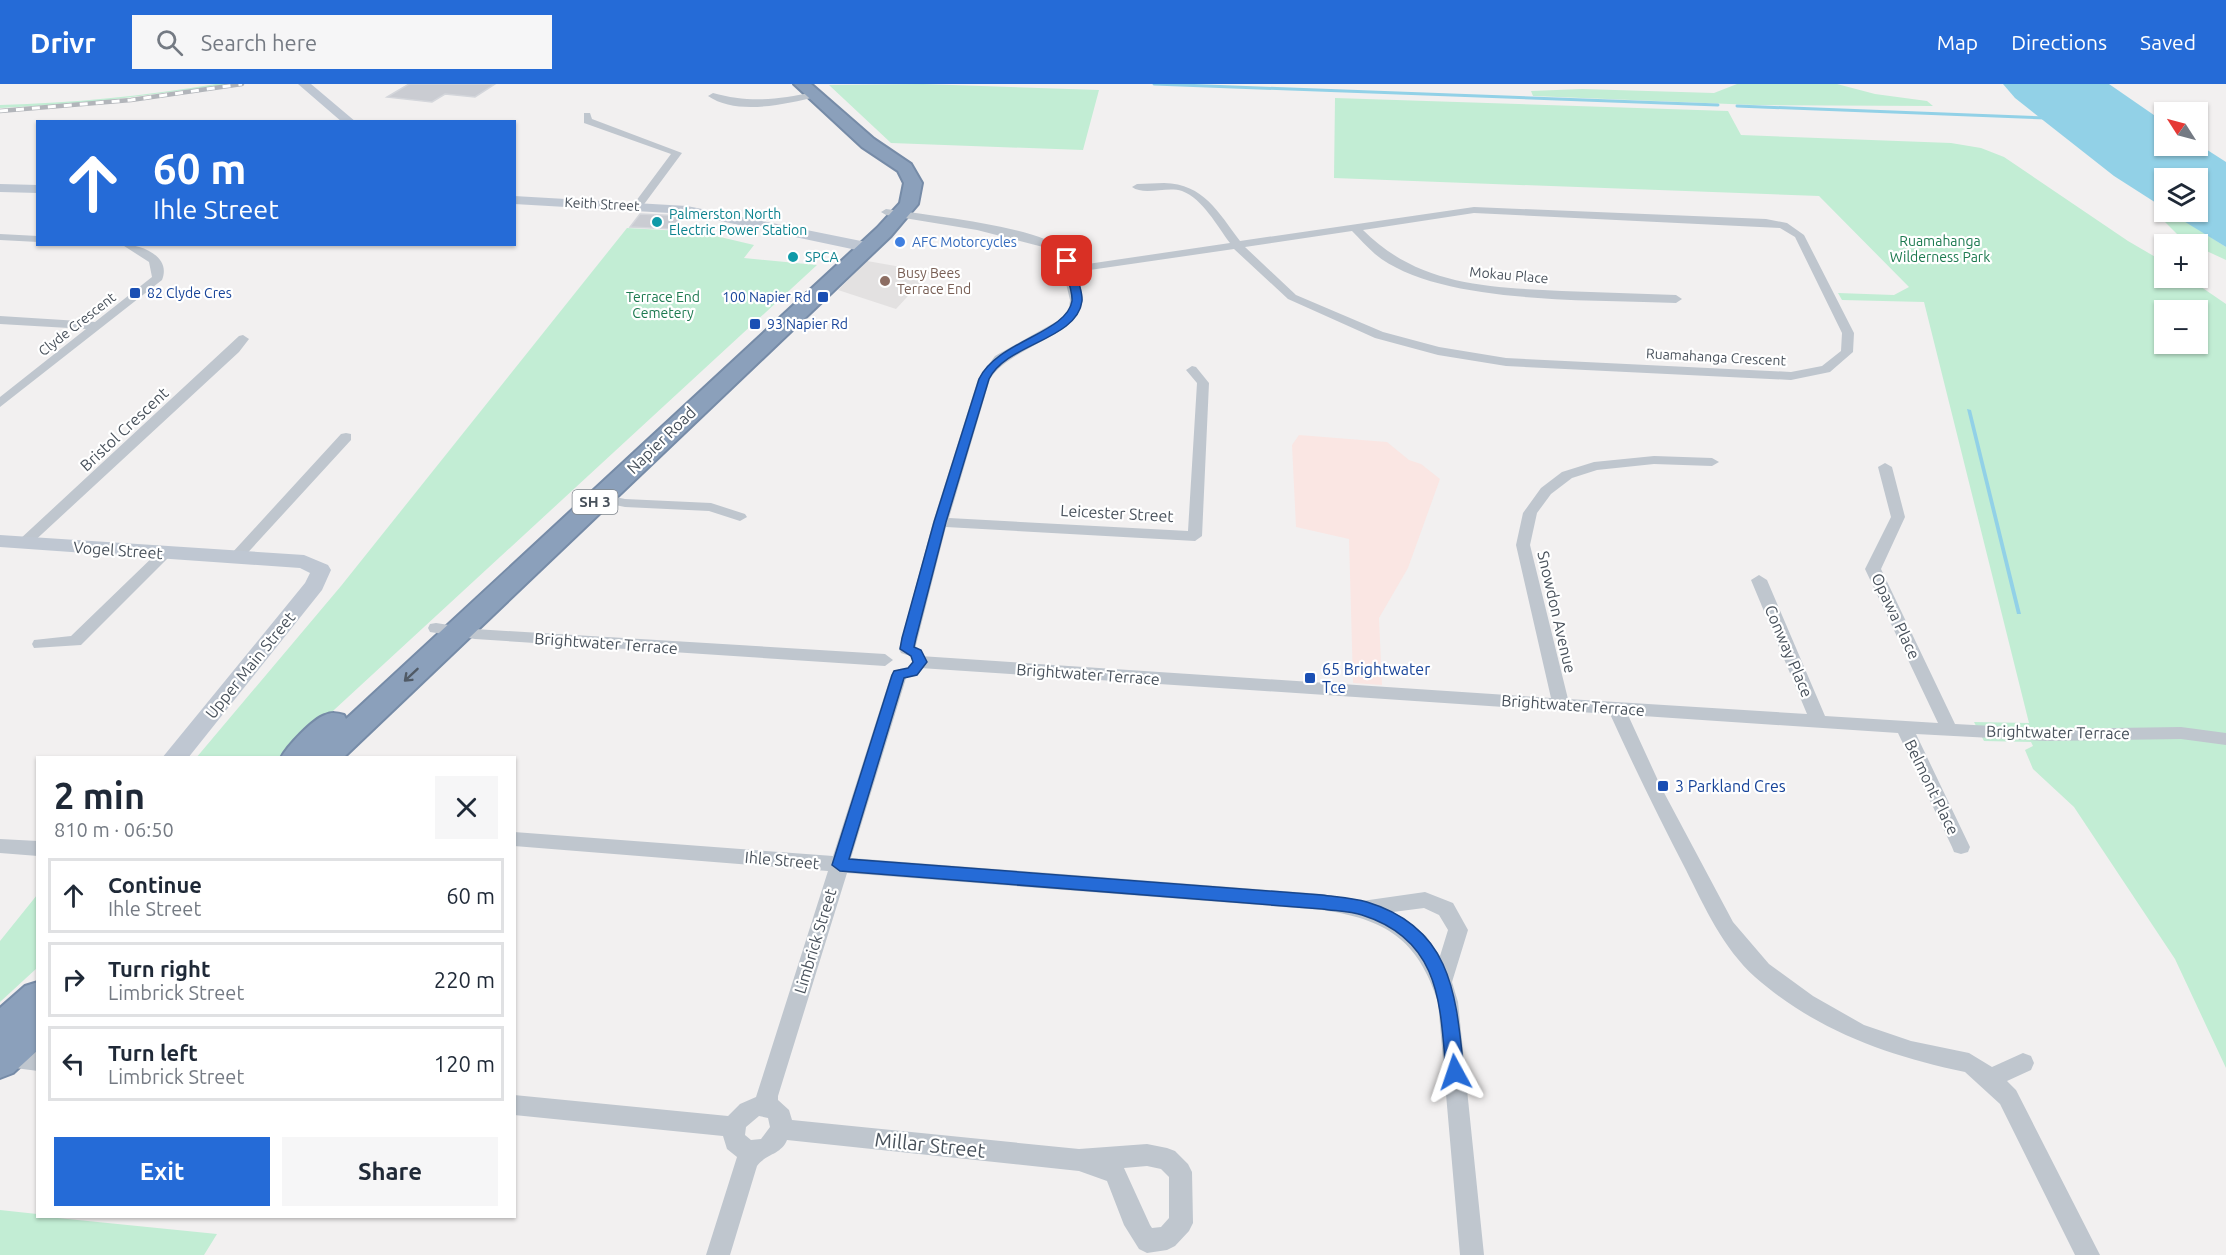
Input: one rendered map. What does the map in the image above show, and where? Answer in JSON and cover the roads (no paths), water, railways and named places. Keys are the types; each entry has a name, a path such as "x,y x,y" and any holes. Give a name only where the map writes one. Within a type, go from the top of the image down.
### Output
{"highway":[{"name":"Napier Road","path":"325,756 446,631 893,214 898,185 868,143 807,90"},
{"name":"Napier Road","path":"298,756 600,498 671,420"},
{"path":"10,1053 36,1001"},
{"path":"10,1053 36,1028"}],"main road":[{"path":"304,84 348,120"},
{"path":"0,188 36,189"},
{"name":"Keith Street","path":"516,200 638,206 706,213 860,246"},
{"name":"Vogel Street","path":"0,541 304,562 321,570"},
{"name":"Upper Main Street","path":"176,756 315,585 321,570"}],"street":[{"path":"713,96 729,102 760,105 807,90"},
{"path":"587,115 587,121 677,153 638,206"},
{"path":"1137,187 1168,187 1190,191 1236,244"},
{"name":"Ruamahanga Crescent","path":"1070,270 1236,244 1474,210 1774,223 1799,236 1848,333 1847,352 1826,369 1791,376 1506,362 1438,351 1379,335 1336,319 1292,297 1236,244"},
{"path":"893,214 972,225 1043,243 1059,251 1070,270 1077,300 1072,315 1056,328 1006,354 989,369 940,522 907,649"},
{"name":"Mokau Place","path":"1355,228 1380,253 1412,270 1446,282 1488,291 1676,299"},
{"path":"0,237 36,239"},
{"name":"Clyde Crescent","path":"0,403 158,278 159,270 149,256 143,250 132,246"},
{"path":"0,320 97,326"},
{"name":"Bristol Crescent","path":"24,543 235,349 243,339"},
{"name":"Leicester Street","path":"940,522 1194,536 1203,383 1192,370"},
{"path":"236,557 346,437"},
{"name":"Snowdon Avenue","path":"1560,705 1523,545 1524,528 1530,509 1543,493 1558,482 1593,466 1640,459 1712,462"},
{"name":"Opawa Place","path":"1885,467 1898,517 1873,569 1944,717 1948,730"},
{"path":"600,498 625,503 711,507 740,517"},
{"path":"40,644 75,641 165,553"},
{"name":"Conway Place","path":"1759,580 1819,722"},
{"name":"Brightwater Terrace","path":"446,631 885,660"},
{"path":"907,649 916,653 920,662 912,672 899,675 886,669 885,660 893,652 907,649"},
{"name":"Brightwater Terrace","path":"920,662 1948,730 2046,735 2181,733 2226,739"},
{"name":"Limbrick Street","path":"767,1106 767,1096 899,675"},
{"path":"1616,708 1652,787 1726,928 1762,970 1806,1002 1857,1032 1911,1051 1969,1064 1991,1077 2008,1097 2088,1255"},
{"name":"Belmont Place","path":"1904,727 1961,847"},
{"name":"Ihle Street","path":"516,839 1322,902 1365,908 1404,927 1431,956 1443,980"},
{"path":"0,846 36,849"},
{"path":"1365,908 1425,900 1446,909 1458,930 1443,980 1448,1002 1472,1255"},
{"path":"1991,1077 2023,1063"},
{"path":"516,1105 734,1126"},
{"path":"767,1106 779,1113 782,1128 780,1135 769,1147 753,1151 740,1146 735,1141 734,1126 738,1119 751,1108 767,1106"},
{"name":"Millar Street","path":"782,1128 792,1131 1079,1160 1147,1155 1167,1159 1180,1172 1181,1223 1167,1238 1147,1241 1135,1225 1127,1197 1115,1173 1079,1160"},
{"path":"718,1255 747,1161 753,1151"}],"water":[{"path":"2003,84 2109,84 2154,115 2154,156 2208,156 2208,150 2226,162 2226,247 2185,222 2208,222 2208,168 2154,168 2154,202 2114,176 2015,98"},
{"path":"1967,409 1971,410 2021,614 2017,614"}],"waterway":[{"path":"1154,84 1718,105"},
{"path":"1737,106 2046,118"}],"railway":[{"path":"0,111 131,100 242,84"}],"place":[{"name":"Palmerston North Electric Power Station","path":"657,222"},
{"name":"AFC Motorcycles","path":"900,242"},
{"name":"SPCA","path":"793,257"},
{"name":"Busy Bees Terrace End","path":"885,281"},
{"name":"82 Clyde Cres","path":"135,293"},
{"name":"100 Napier Rd","path":"823,297"},
{"name":"93 Napier Rd","path":"755,324"},
{"name":"65 Brightwater Tce","path":"1310,678"},
{"name":"3 Parkland Cres","path":"1663,786"}],"park label":[{"name":"Ruamahanga Wilderness Park","path":"1940,250"},
{"name":"Terrace End Cemetery","path":"663,306"}]}
